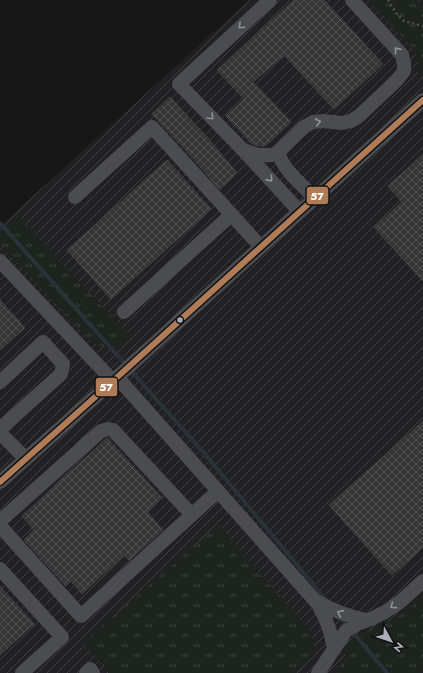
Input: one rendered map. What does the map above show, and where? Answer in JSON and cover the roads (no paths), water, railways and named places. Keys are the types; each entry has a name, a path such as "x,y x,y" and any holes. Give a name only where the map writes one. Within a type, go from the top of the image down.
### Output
{"street":[{"path":"270,0 179,84 244,150 300,212"},
{"path":"244,150 258,155 273,155 304,127 314,122 323,121 342,123 351,121 359,116 397,80 404,71 402,55 352,0"},
{"path":"0,482 423,100"},
{"path":"75,197 152,127 260,248"},
{"path":"278,152 284,166 315,198"},
{"path":"124,312 231,214"},
{"path":"0,262 115,379 218,491 315,601 326,619 334,650"},
{"path":"0,382 43,342 63,364 61,374 0,429"},
{"path":"0,521 101,431 108,429 113,430 192,515"},
{"path":"0,433 26,459"},
{"path":"0,526 81,616 218,491"},
{"path":"0,569 62,637 22,673"},
{"path":"318,673 346,631 357,624 385,612 401,601 423,581"},
{"path":"315,601 346,616 366,620"},
{"path":"86,673 90,669 93,673"}],"waterway":[{"path":"0,223 204,453 327,601"},
{"path":"341,618 387,673"}]}
